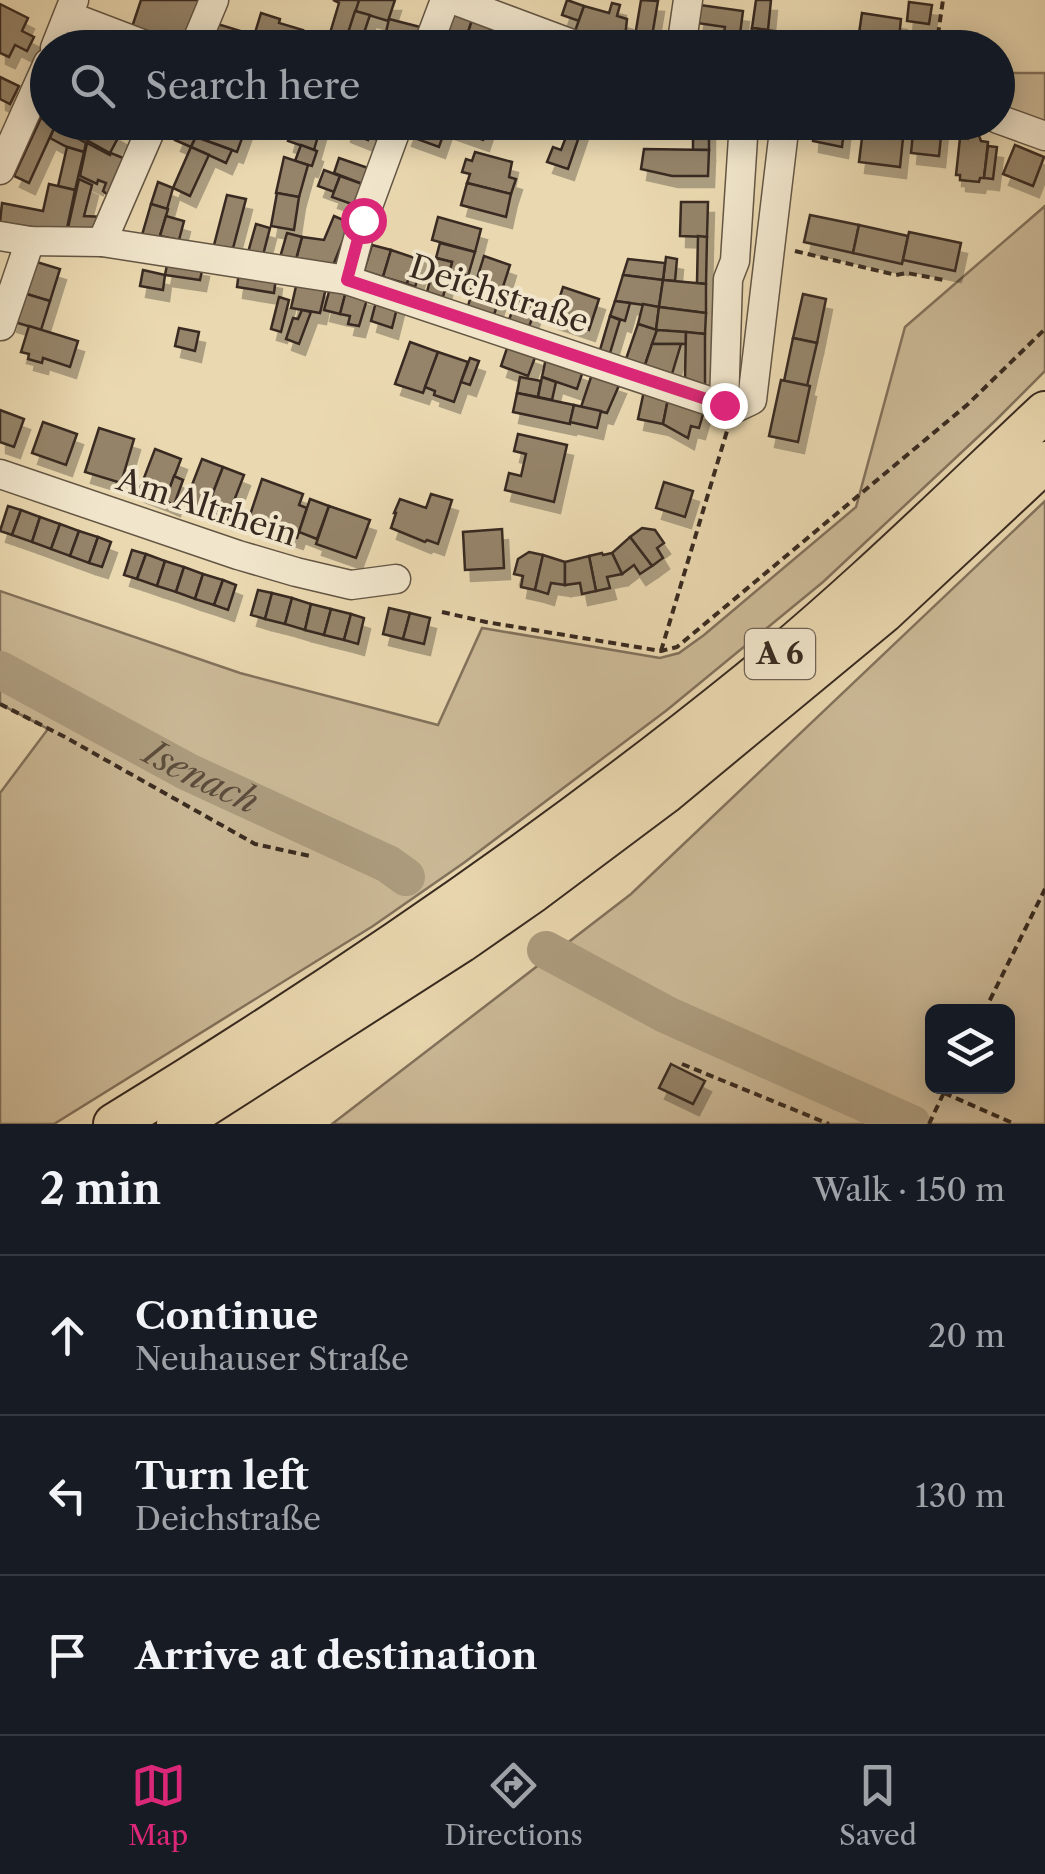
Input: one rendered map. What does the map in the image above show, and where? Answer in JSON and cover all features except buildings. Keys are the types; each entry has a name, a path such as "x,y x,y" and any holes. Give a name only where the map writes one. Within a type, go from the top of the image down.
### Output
{"highway":[{"name":"A 6","path":"114,1124 426,921 638,768 856,590 1045,412"},
{"name":"A 6","path":"177,1124 461,942 664,794 884,612 1045,462"}],"street":[{"path":"202,30 214,0"},
{"path":"434,30 445,0"},
{"path":"454,0 535,30"},
{"path":"684,30 688,0"},
{"path":"71,8 116,30"},
{"path":"0,170 30,103"},
{"path":"1015,125 1045,136"},
{"path":"102,242 146,140"},
{"path":"347,280 363,220 392,140"},
{"path":"743,140 735,260 728,279 728,407 752,400 783,140"},
{"name":"Deichstraße","path":"0,236 30,242 102,242 347,280 728,407"},
{"path":"1,326 30,242"},
{"name":"Am Altrhein","path":"0,474 296,572 351,586 396,579"}],"path":[{"path":"939,30 943,0"},
{"path":"771,245 896,275 907,273 944,280"},
{"path":"442,612 660,651 677,647 968,405 1045,329"},
{"path":"660,651 728,407"},
{"path":"0,704 255,844 310,856"},
{"path":"988,1004 1045,888"},
{"path":"682,1064 829,1124"},
{"path":"929,1124 944,1094"},
{"path":"946,1094 1014,1124"}],"shaded area":[{"path":"1015,73 1045,73 1045,129 1015,118"},
{"path":"1045,206 1045,371 823,582 667,710 373,926 54,1124 0,1124 0,793 48,729 0,704 0,591 240,673 438,725 482,628 660,658 679,653 856,507 905,327"},
{"path":"1045,501 1045,1124 332,1124 631,894"}],"waterway":[{"name":"Isenach","path":"0,670 188,772 388,864 406,877"},
{"name":"Isenach","path":"546,950 667,1015 912,1124"}],"route":[{"path":"363,220 347,280 724,405"}]}
